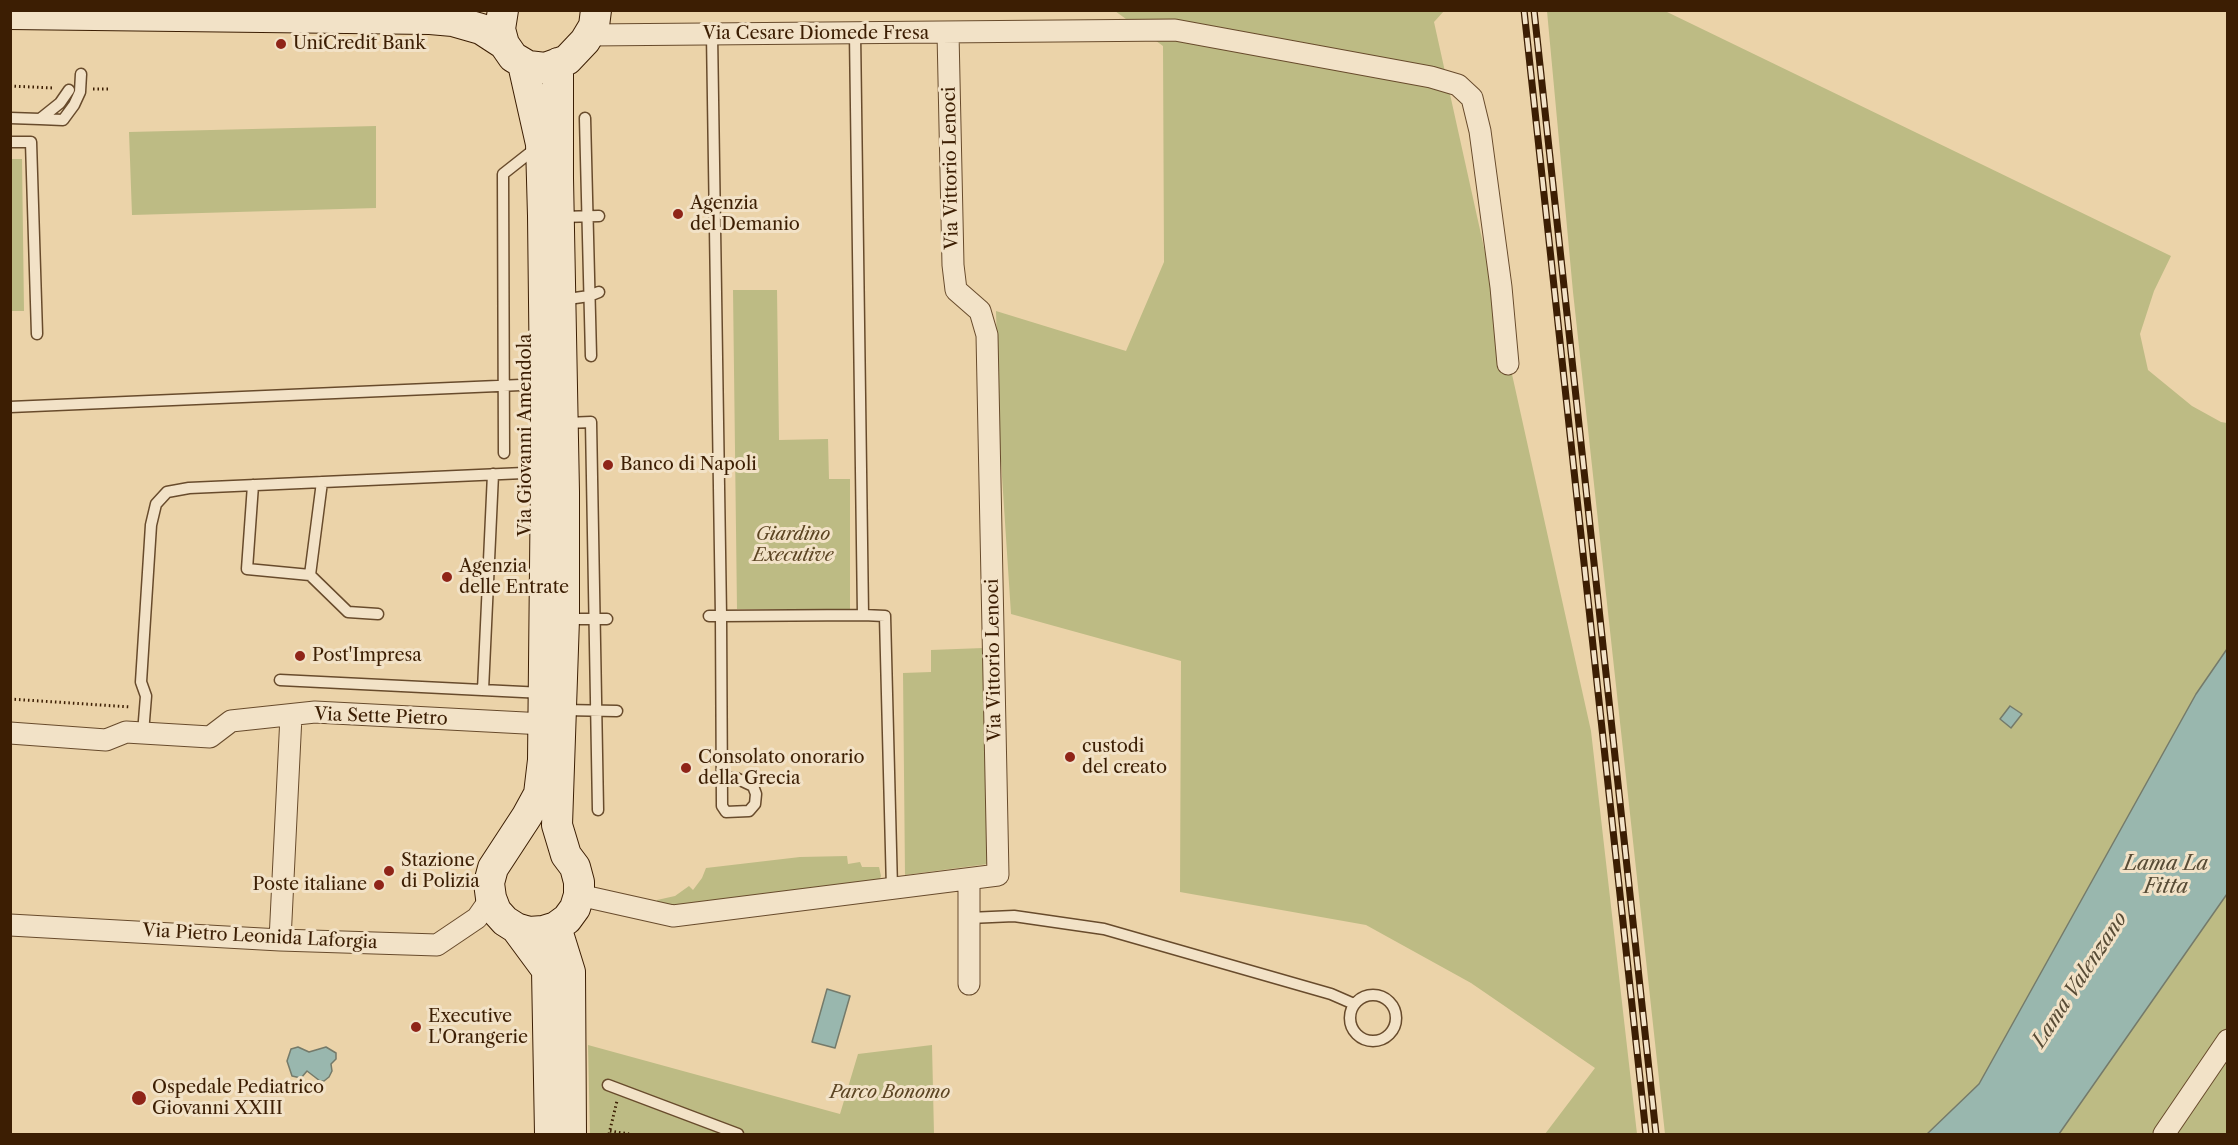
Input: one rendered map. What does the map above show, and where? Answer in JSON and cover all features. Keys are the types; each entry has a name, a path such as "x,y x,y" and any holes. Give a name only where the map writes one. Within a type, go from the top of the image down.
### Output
{"main road":[{"name":"Via Giovanni Amendola","path":"490,898 489,883 493,868 539,794 572,488 546,384 541,144 514,54 500,29 503,10"},
{"path":"10,14 453,21 481,29 514,54 545,68 567,60 593,23"},
{"name":"Via Giovanni Amendola","path":"558,63 572,178 582,217 583,296 563,424 572,488 578,559 564,619 549,709 557,825 566,855 575,867 579,882 579,895"},
{"path":"502,856 519,845 540,842 554,846 566,855"},
{"path":"490,898 496,911 505,921 529,932 543,932 567,919 575,908 579,895"},
{"path":"556,927 570,972 577,1073 571,1134"},
{"path":"516,928 547,970 550,1134"}],"street":[{"name":"Via Cesare Diomede Fresa","path":"593,23 712,34 1175,30 1431,77 1458,85 1472,99 1480,131 1501,287 1508,364"},
{"name":"Via Vittorio Lenoci","path":"579,895 673,916 998,875 987,335 980,311 956,290 953,265 948,33"},
{"name":"Via Sette Pietro","path":"10,733 106,740 126,732 210,738 231,721 315,712 549,709"},
{"path":"280,940 291,716"},
{"path":"969,879 969,984"},
{"name":"Via Pietro Leonida Laforgia","path":"10,924 280,940 437,945 477,918 490,898"},
{"path":"2164,1134 2228,1040"}],"lane":[{"path":"855,33 863,615"},
{"path":"712,34 710,215 715,290 722,616 716,710 722,778"},
{"path":"10,118 63,120 80,92 81,74"},
{"path":"40,119 60,103 69,90"},
{"path":"572,178 585,118"},
{"path":"10,142 31,142 37,334"},
{"path":"504,453 503,174 541,144"},
{"path":"703,291 715,290"},
{"path":"583,296 591,356"},
{"path":"10,407 546,384"},
{"path":"483,690 493,474"},
{"path":"143,733 146,696 141,682 151,525 156,504 167,492 189,488 493,474 572,488"},
{"path":"310,575 322,482"},
{"path":"253,485 247,570 310,575 348,612 378,614"},
{"path":"578,559 594,619 598,810"},
{"path":"709,616 885,616 892,889"},
{"path":"564,619 607,619"},
{"path":"280,680 483,690 549,709 617,711"},
{"path":"969,918 1014,916 1104,929 1331,994 1354,1004"},
{"path":"1367,995 1383,997 1394,1007 1396,1022 1394,1029 1389,1035 1376,1041 1361,1038 1355,1033 1350,1019 1354,1004 1367,995"},
{"path":"608,1085 738,1134"}],"path":[{"path":"10,699 145,708"},
{"path":"620,1090 609,1133 629,1134"}],"green space":[{"path":"1115,11 1444,11 1434,22 1591,731 1637,1134 1545,1134 1595,1068 1471,983 1366,925 1180,892 1181,661 1011,614 1000,446 996,311 1126,351 1164,262 1163,46"},
{"path":"1547,11 1665,11 2171,256 2154,291 2140,334 2148,370 2192,406 2227,423 2227,649 2196,694 1979,1084 1927,1134 1665,1134 1573,292"},
{"path":"376,126 376,208 132,215 129,132"},
{"path":"11,159 22,159 24,311 11,311"},
{"name":"Giardino Executive","path":"733,290 777,290 779,440 828,439 829,479 850,479 850,609 737,609"},
{"path":"983,648 988,864 905,875 903,673 931,672 931,650"},
{"path":"847,856 848,864 860,862 862,867 879,867 880,879 687,906 656,905 657,900 675,896 689,886 693,890 706,868 800,857"},
{"path":"2227,894 2227,1027 2155,1134 2059,1134"},
{"name":"Parco Bonomo","path":"588,1045 840,1114 858,1054 932,1045 934,1134 590,1134"},
{"path":"2227,1050 2227,1134 2171,1134"}],"water":[{"name":"Lama La Fitta","path":"2227,649 2227,894 2059,1134 1927,1134 1979,1084 2196,694"},
{"path":"2010,706 2022,714 2011,728 2000,719"},
{"path":"827,989 850,996 835,1048 812,1042"},
{"path":"298,1047 309,1052 326,1047 336,1053 329,1077 320,1081 307,1071 301,1078 292,1076 287,1061 291,1049"}],"railway":[{"path":"1524,10 1646,1134"},
{"path":"1534,10 1656,1134"}],"place":[{"name":"UniCredit Bank","path":"281,44"},
{"name":"Agenzia del Demanio","path":"678,214"},
{"name":"Banco di Napoli","path":"608,465"},
{"name":"Agenzia delle Entrate","path":"447,577"},
{"name":"Post'Impresa","path":"300,656"},
{"name":"custodi del creato","path":"1070,757"},
{"name":"Consolato onorario della Grecia","path":"686,768"},
{"name":"Stazione di Polizia","path":"389,871"},
{"name":"Poste italiane","path":"379,885"},
{"name":"Executive L'Orangerie","path":"416,1027"},
{"name":"Ospedale Pediatrico Giovanni XXIII","path":"139,1098"}],"water label":[{"name":"Lama Valenzano","path":"2080,980"}]}
